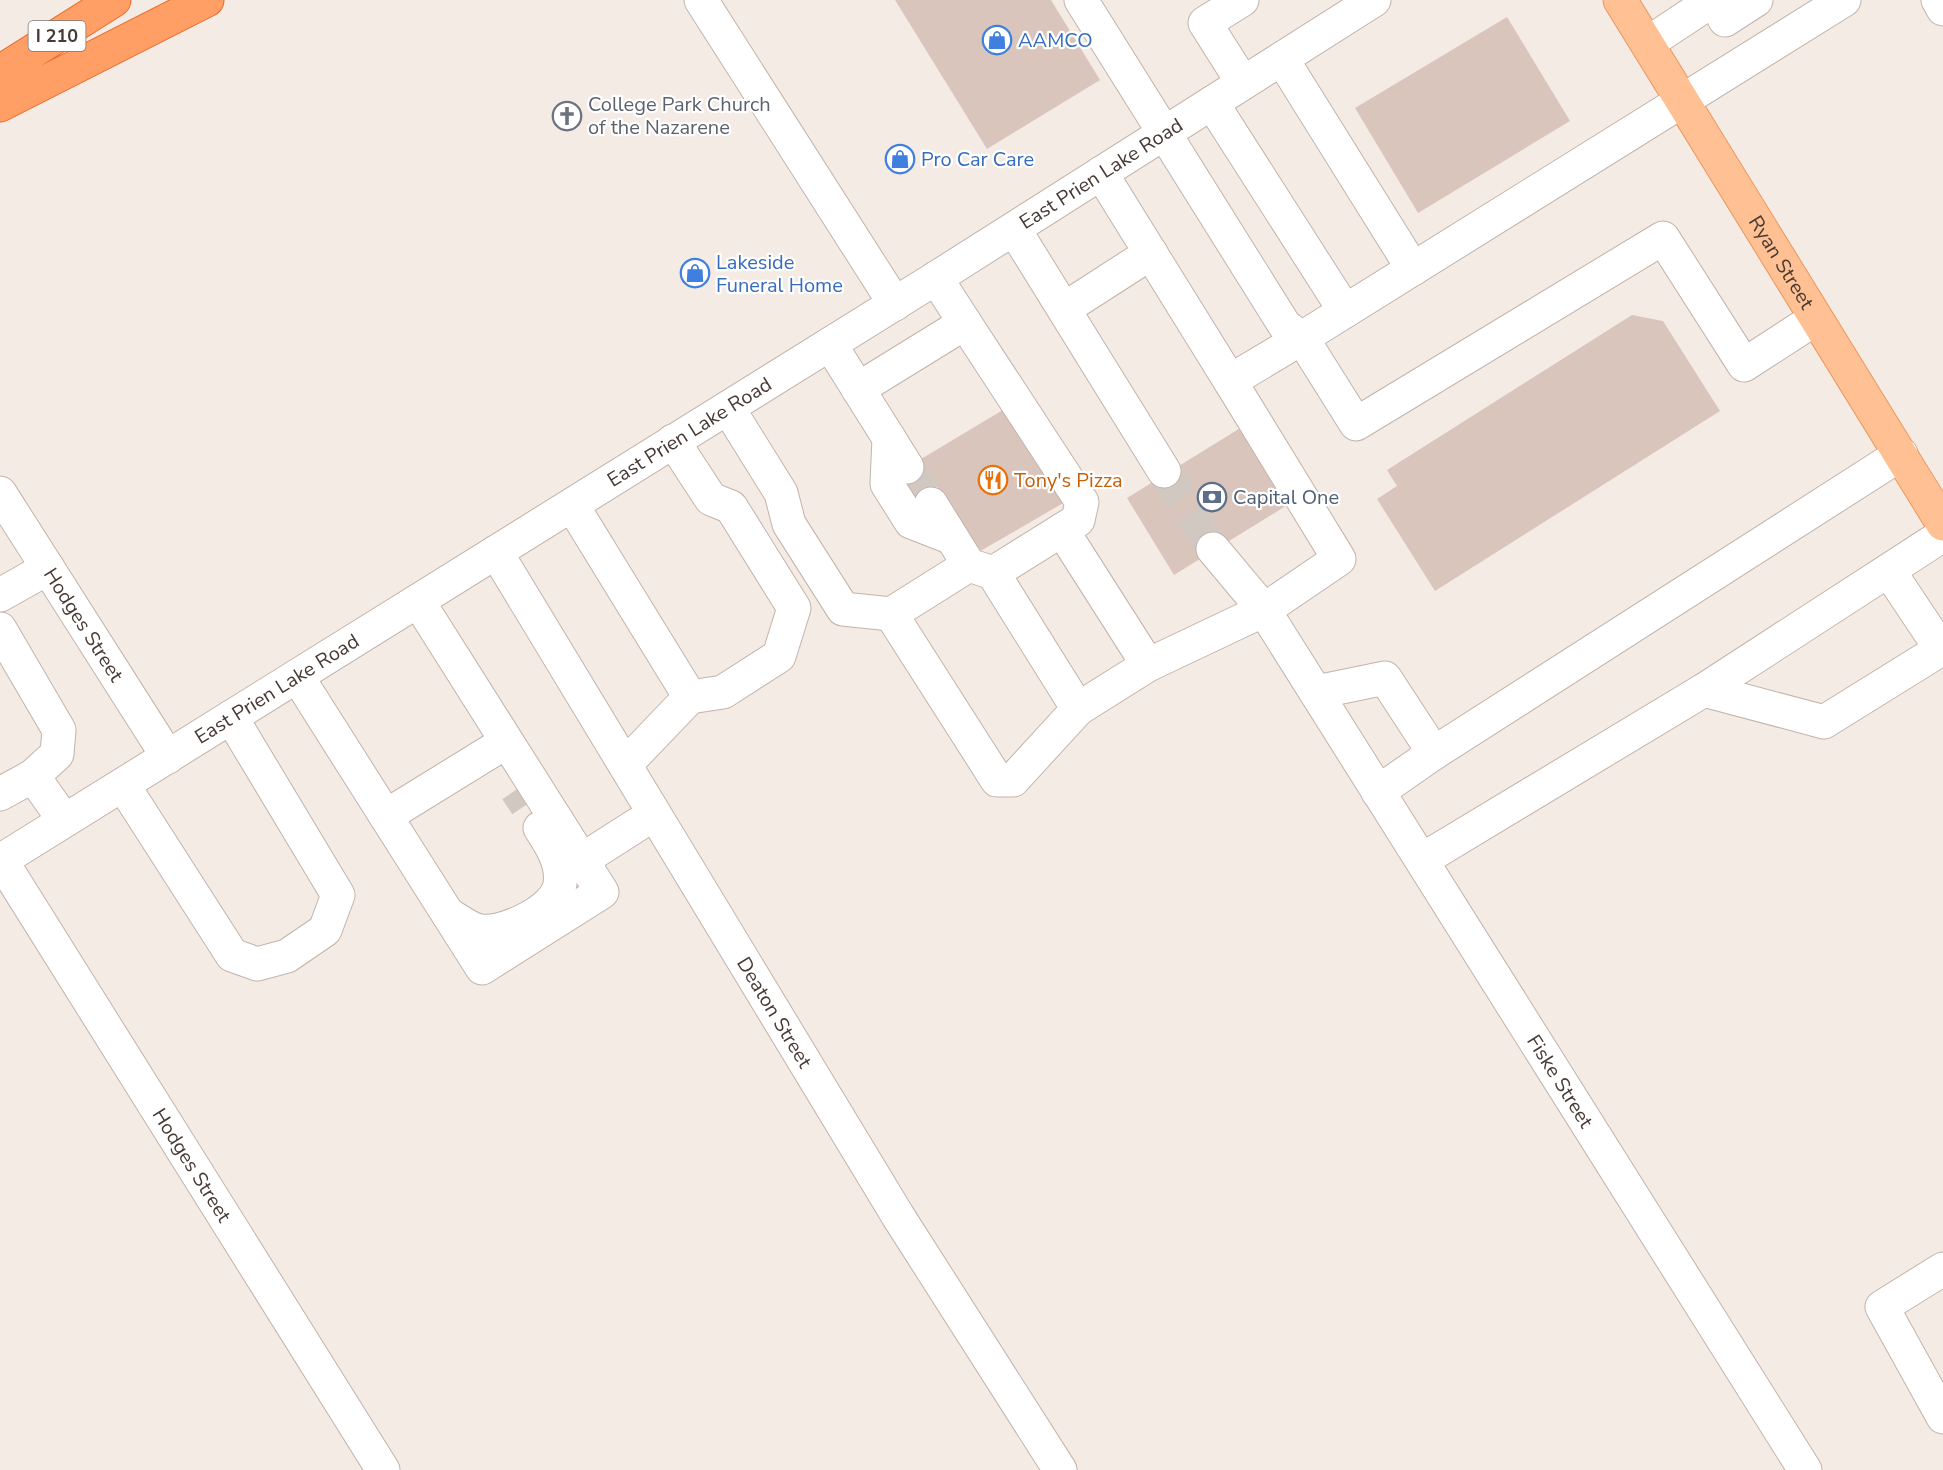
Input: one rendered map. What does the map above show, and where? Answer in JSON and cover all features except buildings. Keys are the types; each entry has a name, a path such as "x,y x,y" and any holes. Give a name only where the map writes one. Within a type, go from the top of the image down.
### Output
{"highway":[{"name":"I 210","path":"0,72 114,0"},
{"path":"0,105 207,0"}],"main road":[{"name":"Ryan Street","path":"1620,0 1648,43 1680,102 1943,524"}],"street":[{"path":"701,0 895,304"},
{"path":"1081,0 1285,326 1302,338 1356,424 1663,238 1744,365 1815,319"},
{"path":"1242,0 1198,11 1243,83"},
{"name":"East Prien Lake Road","path":"1,860 895,304 1374,0"},
{"path":"1648,43 1714,0 1725,20 1756,0"},
{"path":"1230,381 1844,0"},
{"path":"1938,0 1943,9"},
{"path":"1281,59 1413,269"},
{"path":"1212,103 1346,311"},
{"path":"891,615 997,780 1013,780 1078,709 1148,665 1264,610 1339,559 1101,173"},
{"path":"1014,229 1164,471"},
{"path":"1064,309 1151,253"},
{"path":"728,408 781,493 789,524 843,609 891,615 1078,520 1082,502 936,278"},
{"path":"858,389 965,324"},
{"path":"830,344 907,467"},
{"path":"889,438 887,484 911,522 952,538"},
{"path":"625,765 690,697 723,692 779,656 794,608 731,507 711,499 673,441"},
{"path":"1378,792 1434,753 1900,454"},
{"name":"Hodges Street","path":"0,493 168,757"},
{"path":"931,504 952,538 981,569 1078,709"},
{"path":"572,505 690,697"},
{"path":"1062,530 1148,665"},
{"path":"1422,860 1704,690 1943,535"},
{"name":"Fiske Street","path":"1213,549 1264,610 1317,692 1805,1470"},
{"name":"Deaton Street","path":"496,552 898,1216 1060,1470"},
{"path":"0,595 48,568"},
{"path":"1704,690 1824,722 1942,649 1888,571"},
{"path":"297,676 482,968 602,892 418,601"},
{"path":"0,629 59,730 57,754 33,776 0,794"},
{"path":"1317,692 1385,678 1434,753"},
{"path":"123,785 232,955 257,964 287,956 325,930 338,895 231,717"},
{"path":"448,914 479,931 502,931 525,920 550,902 560,887 560,867 551,845 521,797 508,744"},
{"path":"386,816 508,744"},
{"path":"33,776 64,820"},
{"path":"582,860 654,814"},
{"name":"Hodges Street","path":"1,860 383,1470"},
{"path":"1943,1269 1881,1307 1943,1417"}],"tunnel":[{"path":"907,467 931,504"},
{"path":"1164,471 1213,549"},
{"path":"516,790 526,805"}],"place":[{"name":"AAMCO","path":"997,40"},
{"name":"College Park Church of the Nazarene","path":"567,116"},
{"name":"Pro Car Care","path":"900,159"},
{"name":"Lakeside Funeral Home","path":"695,273"},
{"name":"Tony's Pizza","path":"993,480"},
{"name":"Capital One","path":"1212,497"}]}
